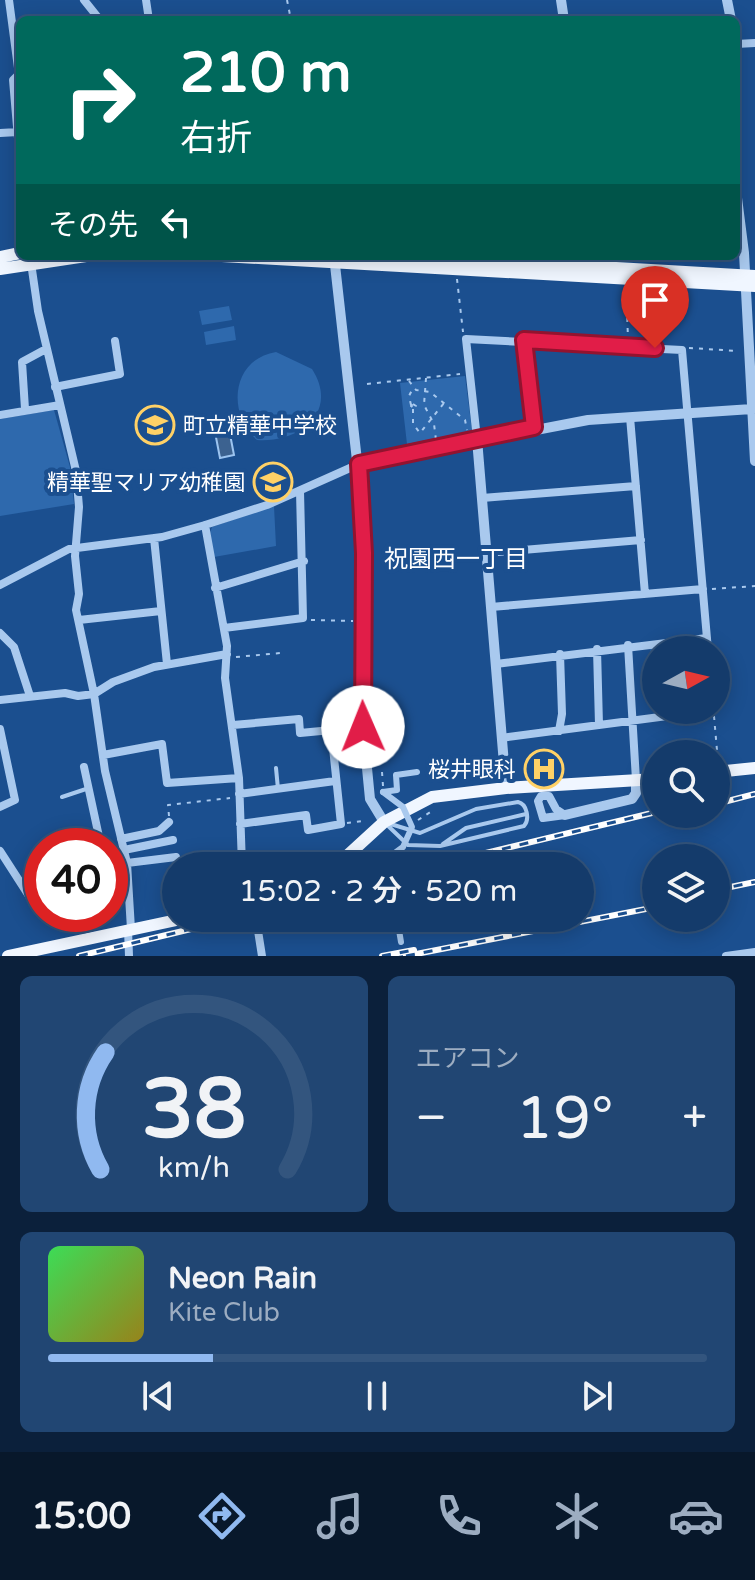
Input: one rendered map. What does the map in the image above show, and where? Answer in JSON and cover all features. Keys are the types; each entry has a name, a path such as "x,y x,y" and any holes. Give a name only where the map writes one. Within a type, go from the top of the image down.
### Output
{"main road":[{"path":"0,269 28,260"},
{"path":"353,260 750,281"},
{"path":"462,260 750,281"},
{"path":"730,769 755,768"},
{"path":"351,852 384,822 432,797 506,788 642,780"},
{"path":"8,956 162,923"}],"street":[{"path":"9,0 16,55"},
{"path":"84,0 97,16"},
{"path":"16,79 13,80 16,111"},
{"path":"740,216 750,281 755,461"},
{"path":"31,260 46,349 78,489 76,549 79,620 119,828"},
{"path":"334,260 359,464 364,553 363,727 370,799 384,822"},
{"path":"506,788 482,498 472,437 466,339 682,350 707,636"},
{"path":"524,340 534,427"},
{"path":"55,387 120,374 115,341"},
{"path":"25,409 22,362 46,349"},
{"path":"0,415 60,405"},
{"path":"0,585 69,549 154,538 205,525 300,491 359,464 472,437 630,417 752,409"},
{"path":"630,417 645,594"},
{"path":"482,498 636,486"},
{"path":"224,628 303,618 300,491"},
{"path":"205,525 224,628 227,656 225,678 239,778 240,850"},
{"path":"154,538 167,664"},
{"path":"486,553 641,540"},
{"path":"215,588 304,561"},
{"path":"491,607 703,589"},
{"path":"79,620 161,611"},
{"path":"0,633 14,647 30,696"},
{"path":"496,664 642,644"},
{"path":"561,812 549,796 539,798 541,815 551,819 561,812 632,799 636,793 628,645"},
{"path":"597,649 599,725"},
{"path":"559,731 562,714 560,654"},
{"path":"0,700 94,694 113,682 167,664 227,656"},
{"path":"233,725 299,719 300,733 363,727"},
{"path":"501,738 642,720"},
{"path":"0,729 3,761 15,800 0,807"},
{"path":"240,824 306,815 308,830 341,824 331,729"},
{"path":"103,755 162,744 167,783 239,778"},
{"path":"84,767 97,828"},
{"path":"383,792 397,790 396,775 417,772"},
{"path":"239,795 335,781"},
{"path":"383,792 401,803 415,821 403,847 396,852"},
{"path":"93,806 113,803"},
{"path":"128,838 159,831 169,822"},
{"path":"128,849 173,840"},
{"path":"0,851 24,888"},
{"path":"128,863 162,859"},
{"path":"128,886 129,956"},
{"path":"258,932 262,956"},
{"path":"399,932 401,942"},
{"path":"726,956 755,952"}],"lane":[{"path":"276,768 278,790"},
{"path":"62,797 89,788"},
{"path":"520,802 527,822 521,827 440,846 408,845 384,822 416,833 487,806 520,802"},
{"path":"440,846 466,828 526,814"}],"path":[{"path":"457,278 466,339"},
{"path":"626,286 628,347"},
{"path":"682,350 739,351"},
{"path":"367,384 470,373"},
{"path":"426,378 428,391 424,405 436,441"},
{"path":"409,380 414,387 428,391 465,420 472,437"},
{"path":"414,387 409,396 412,420 418,433 444,403"},
{"path":"703,589 755,586"},
{"path":"303,618 363,622"},
{"path":"227,656 281,653"},
{"path":"382,772 383,792"},
{"path":"169,822 168,805 239,795"},
{"path":"415,821 432,811"},
{"path":"341,824 362,821"},
{"path":"222,852 240,850"}],"shaded area":[{"path":"229,306 232,320 202,325 199,311"},
{"path":"234,326 236,340 206,345 204,332"},
{"path":"276,352 312,369 321,399 318,412 300,430 272,440 257,440 241,416 238,388 250,365"},
{"path":"465,376 472,431 407,444 400,383"},
{"path":"54,410 70,467 74,504 0,516 0,419"},
{"path":"228,424 234,455 220,458 214,427"},
{"path":"274,506 276,546 214,557 212,527"}],"railway":[{"path":"730,800 755,794"},
{"path":"490,852 642,815"},
{"path":"730,887 755,882"},
{"path":"406,956 642,910"},
{"path":"79,956 179,932"},
{"path":"382,956 414,950"}],"place":[{"name":"町立精華中学校","path":"155,425"},
{"name":"精華聖マリア幼稚園","path":"273,482"},
{"name":"桜井眼科","path":"544,769"}],"district":[{"name":"祝園西一丁目","path":"456,559"}],"route":[{"path":"363,727 364,553 359,464 379,457 534,427 524,340 655,348"}]}
